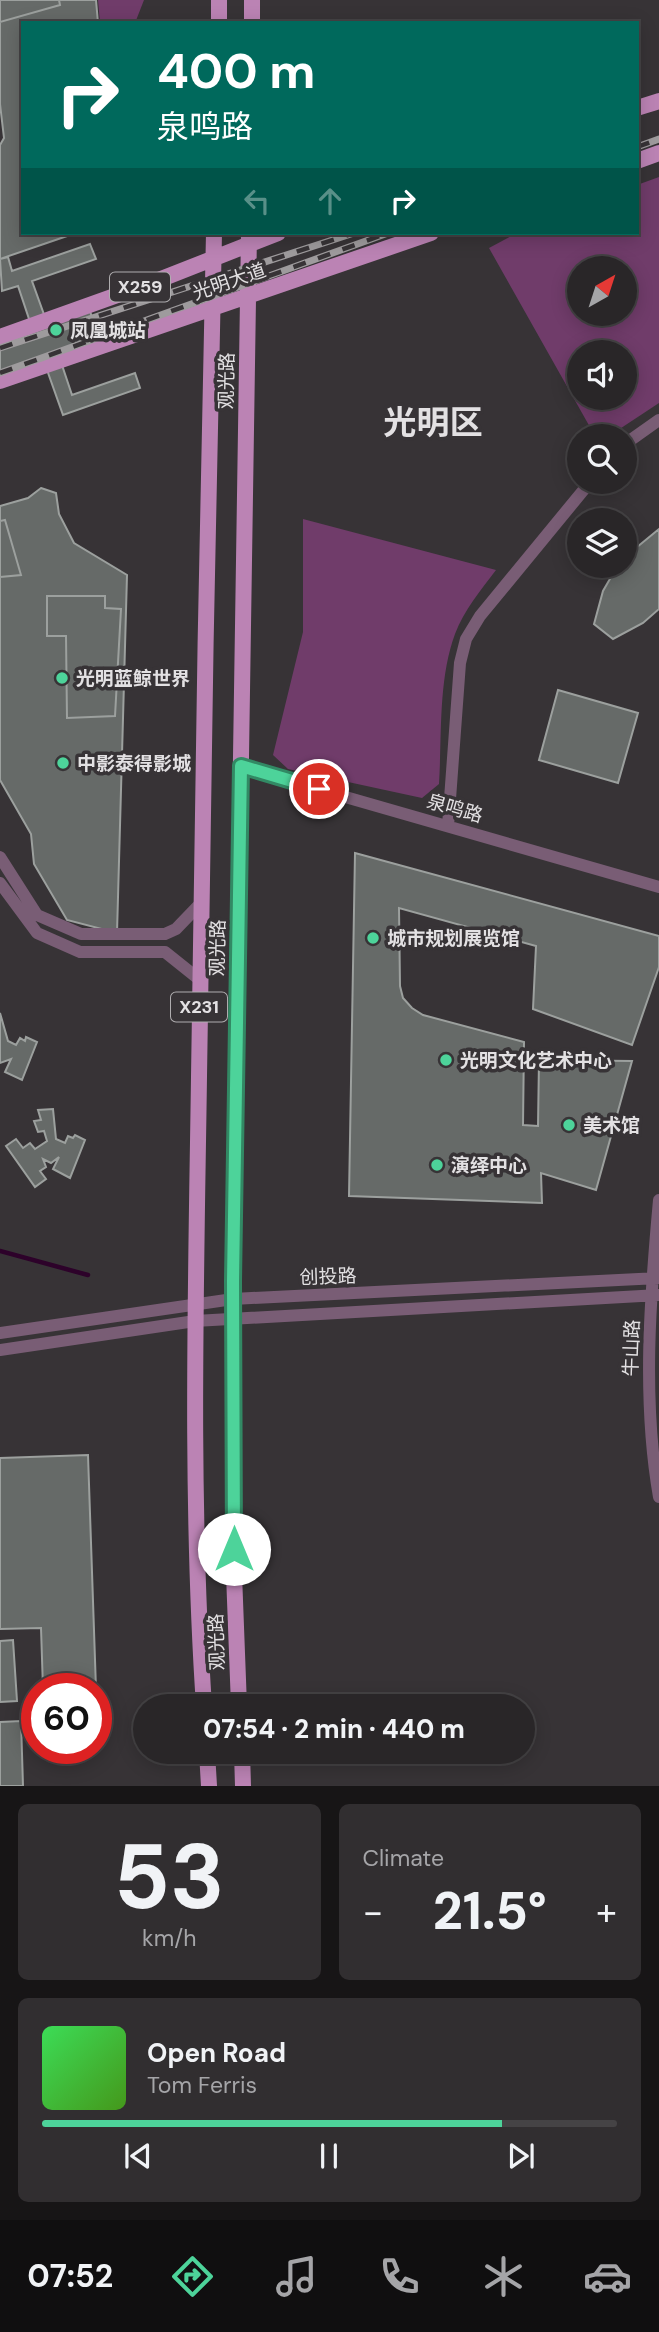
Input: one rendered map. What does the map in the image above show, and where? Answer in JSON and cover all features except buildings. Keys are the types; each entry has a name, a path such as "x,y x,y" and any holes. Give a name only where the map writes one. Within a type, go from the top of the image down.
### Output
{"main road":[{"path":"219,0 219,21"},
{"path":"252,0 252,21"},
{"path":"639,107 659,101"},
{"path":"639,160 659,153"},
{"path":"214,258 215,235"},
{"name":"光明大道","path":"0,337 214,258 249,239 268,235"},
{"name":"光明大道","path":"0,381 425,235"},
{"name":"观光路","path":"239,1694 234,1574 233,1299 249,239"},
{"name":"X231","path":"213,308 214,258"},
{"name":"观光路","path":"203,1694 196,1577 195,1303 213,308"},
{"path":"208,1764 209,1786"},
{"path":"242,1764 243,1786"}],"street":[{"path":"637,436 659,420"},
{"path":"449,826 460,663 466,639 480,616 580,494"},
{"name":"泉鸣路","path":"241,766 659,887"},
{"path":"0,857 37,915 81,934 165,934 176,929 201,903"},
{"path":"0,883 37,933 80,951 165,952 200,980"},
{"name":"牛山路","path":"659,1200 649,1385 653,1460 659,1497"},
{"name":"创投路","path":"0,1333 233,1299 655,1279"},
{"name":"创投路","path":"0,1350 195,1321 655,1295"}],"shaded area":[{"path":"98,0 144,0 136,21 100,21"},
{"path":"659,177 659,403 627,424 588,424 580,410 637,410 637,340 567,340 567,386 489,248 513,235 639,235 639,184"},
{"path":"303,519 496,570 468,608 455,634 443,689 439,784 422,798 288,769 273,755 303,632"}],"waterway":[{"path":"0,1251 88,1275"}],"railway":[{"path":"639,146 659,139"},
{"path":"0,348 348,235"},
{"path":"0,373 382,235"}],"place":[{"name":"凤凰城站","path":"56,330"},
{"name":"光明蓝鲸世界","path":"62,678"},
{"name":"中影泰得影城","path":"63,763"},
{"name":"城市规划展览馆","path":"373,938"},
{"name":"光明文化艺术中心","path":"446,1060"},
{"name":"美术馆","path":"569,1125"},
{"name":"演绎中心","path":"437,1165"}],"district":[{"name":"光明区","path":"433,422"}],"route":[{"path":"234,1549 233,1281 241,766 319,789"}]}
